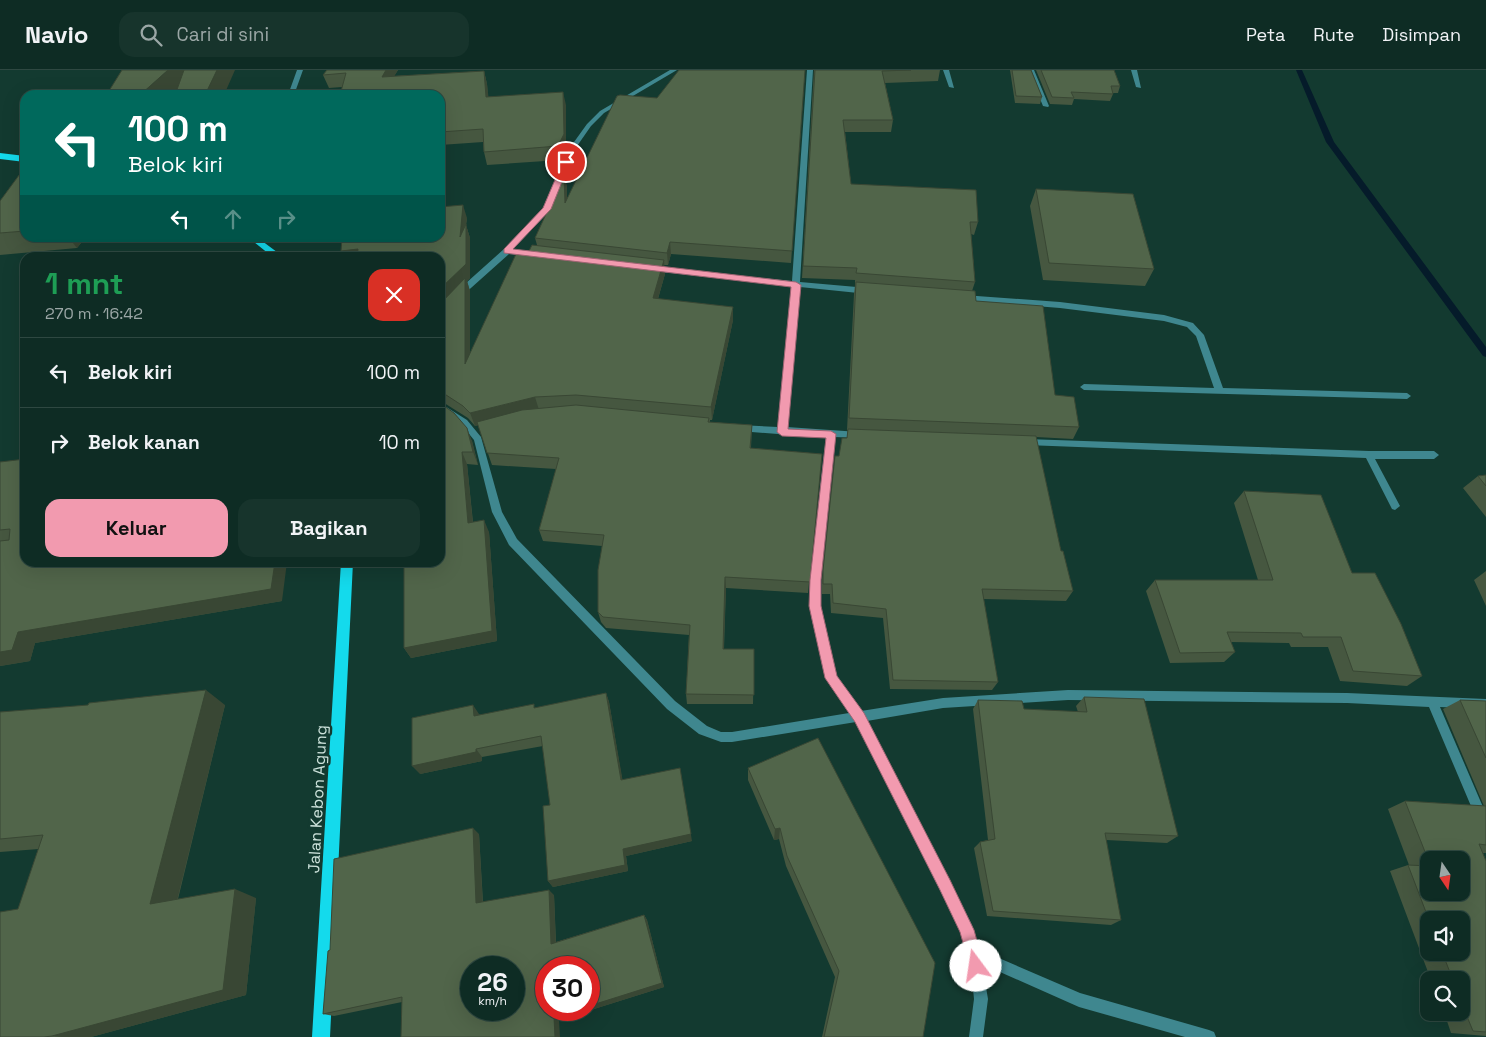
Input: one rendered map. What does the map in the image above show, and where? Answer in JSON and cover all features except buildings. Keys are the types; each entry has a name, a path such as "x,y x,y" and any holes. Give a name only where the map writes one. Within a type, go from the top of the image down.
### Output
{"main road":[{"path":"0,156 20,158"},
{"path":"259,242 273,252"},
{"name":"Jalan Kebon Agung","path":"318,1036 347,567"}],"street":[{"path":"293,90 300,70"},
{"path":"454,299 507,251 547,209 572,149 589,125 602,112 674,70"},
{"path":"782,432 796,285 810,70"},
{"path":"946,70 952,87"},
{"path":"1031,70 1046,106"},
{"path":"1134,70 1139,87"},
{"path":"507,251 545,256"},
{"path":"641,268 796,285 880,291"},
{"path":"950,297 1069,306 1164,318 1190,325 1200,336 1220,391"},
{"path":"1084,387 1407,396"},
{"path":"445,409 478,431 497,512 513,542 671,705 703,730 720,737 732,737 943,703 1068,695 1347,698 1486,704"},
{"path":"732,428 870,436"},
{"path":"831,434 815,606 832,678 859,717 967,930 974,953 981,999 976,1037"},
{"path":"1017,442 1369,455 1434,455"},
{"path":"1369,455 1395,506"},
{"path":"1432,701 1486,828"},
{"path":"974,953 1079,1000 1209,1037"}],"waterway":[{"path":"1299,70 1330,142 1486,354"}],"route":[{"path":"566,162 547,209 507,251 796,285 782,432 831,434 815,606 832,678 859,717 945,885 967,930 976,966"}]}
